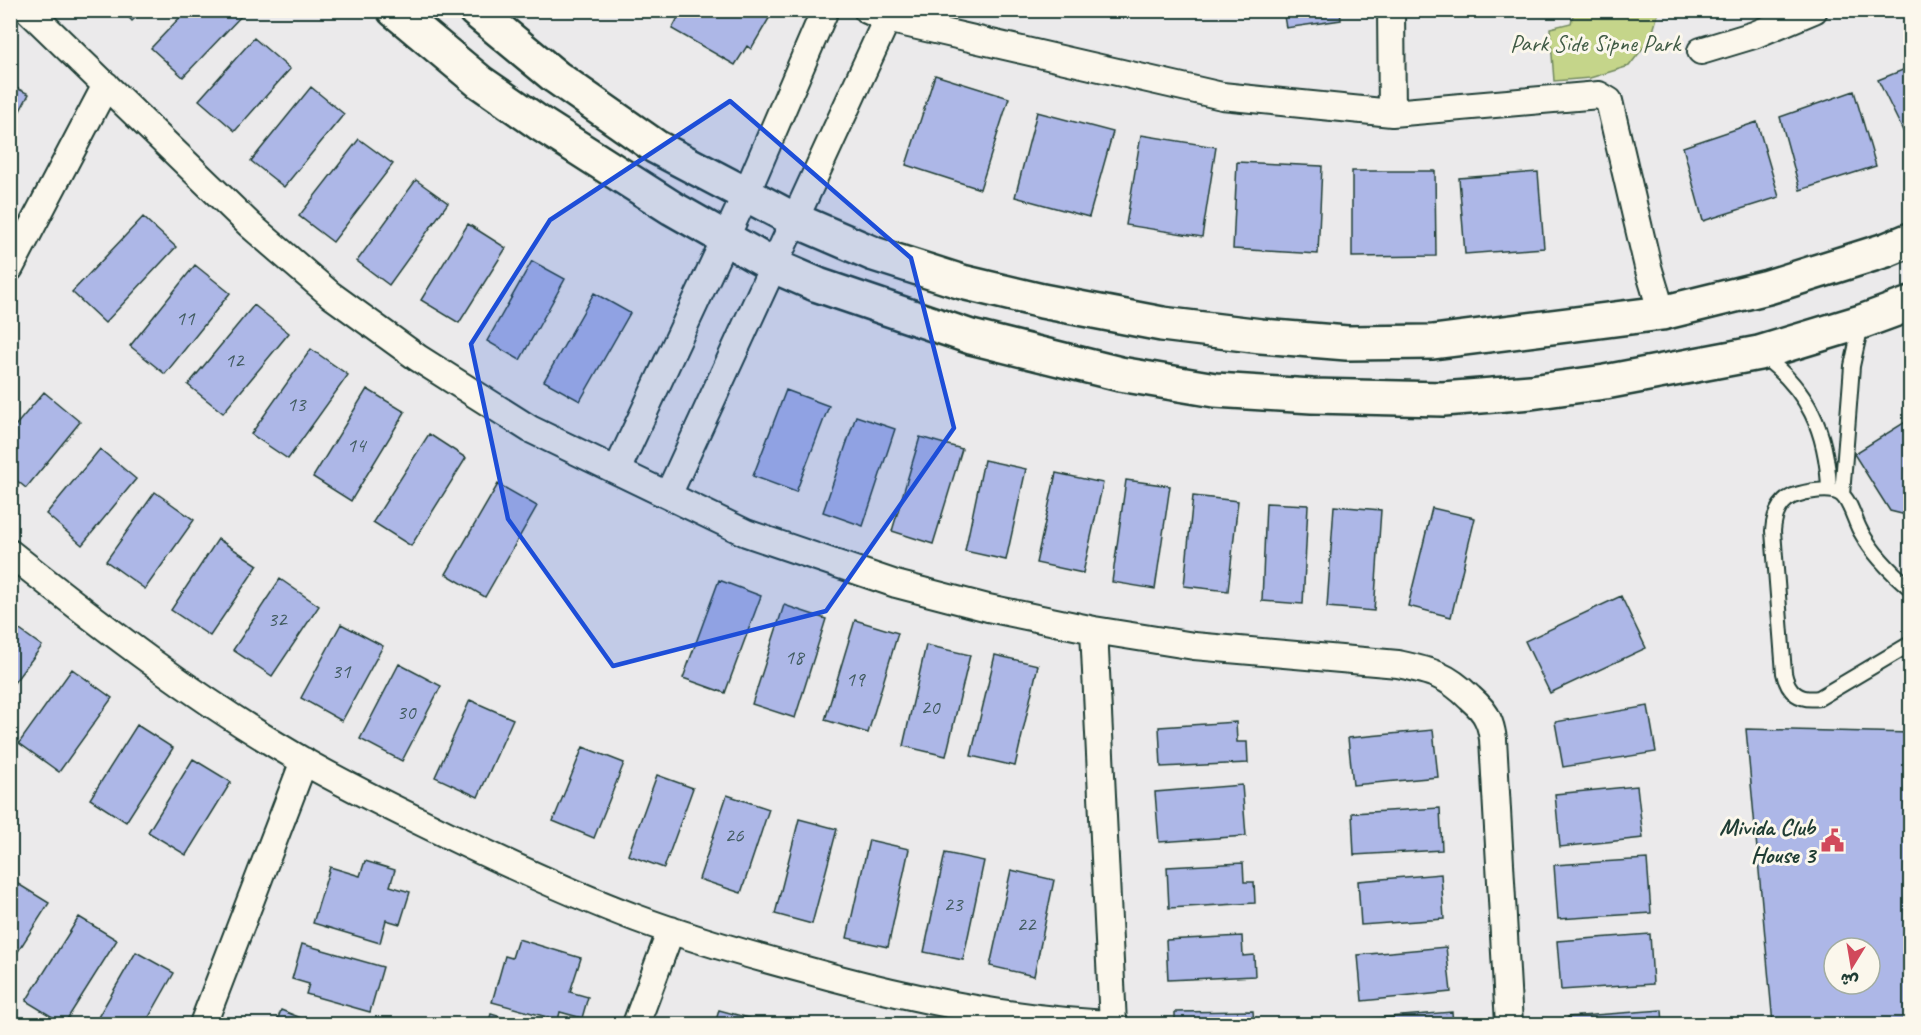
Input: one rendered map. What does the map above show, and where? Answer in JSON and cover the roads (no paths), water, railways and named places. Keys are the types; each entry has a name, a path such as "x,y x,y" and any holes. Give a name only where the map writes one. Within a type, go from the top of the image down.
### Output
{"street":[{"path":"28,10 250,225 331,295 418,358 530,429 746,533 896,584 988,608 1094,630 1194,646 1398,664 1445,677 1477,705 1488,720 1493,739 1509,1024"},
{"path":"394,10 480,82 539,123 672,208 774,266 818,285 971,337 1120,374 1215,390 1312,396 1454,398 1532,392 1605,382 1759,353 1911,304"},
{"path":"475,10 556,76 656,147 795,220 874,255 962,282 1042,301 1151,322 1261,336 1347,343 1433,342 1662,313 1768,286 1886,250 1911,240"},
{"path":"616,470 746,194 825,10"},
{"path":"1391,10 1392,113"},
{"path":"1701,51 1754,34 1814,10"},
{"path":"668,495 795,220 877,15 1221,96 1392,113 1599,95 1610,101 1648,267 1662,313"},
{"path":"10,267 106,85"},
{"path":"10,553 106,629 187,687 304,761 472,848 563,888 671,930 736,951 865,987 1004,1014 1062,1022 1113,1024 1094,630"},
{"path":"203,1024 304,761"},
{"path":"636,1024 671,930"}],"lane":[{"path":"1836,492 1852,366 1861,322"},
{"path":"1759,353 1777,367 1806,402 1824,444 1836,492 1847,501 1862,534 1877,556 1911,588"},
{"path":"1836,492 1792,496 1784,502 1773,520 1786,684 1800,698 1810,700 1819,698 1911,644"}],"place":[{"name":"Mivida Club House 3","path":"1833,841"}],"park label":[{"name":"Park Side Sipne Park","path":"1595,43"}]}
